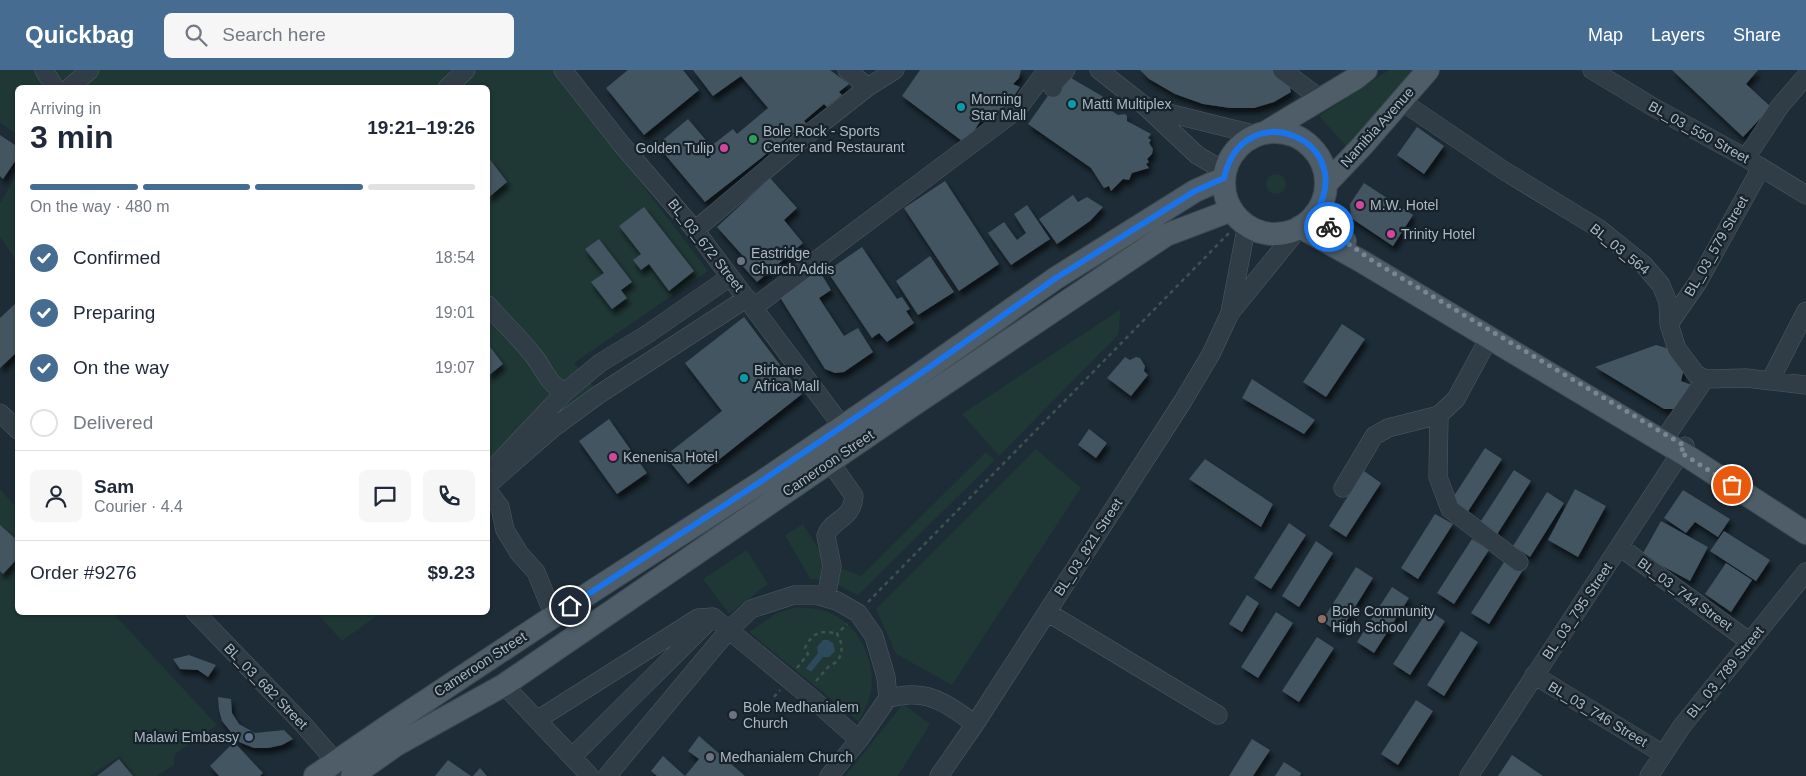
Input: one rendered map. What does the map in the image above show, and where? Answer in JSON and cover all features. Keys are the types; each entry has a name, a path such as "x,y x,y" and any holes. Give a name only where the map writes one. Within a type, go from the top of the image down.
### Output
{"main road":[{"path":"1262,134 1292,134 1306,142 1317,153 1324,168 1326,184 1324,195 1308,220 1286,232 1270,233 1255,229 1240,218 1226,195 1225,175 1228,164 1235,152 1245,142 1321,99 1366,70"},
{"name":"Namibia Avenue","path":"1326,184 1363,146 1428,70"},
{"name":"Cameroon Street","path":"346,771 554,616 763,480 914,378 1056,278 1195,191 1225,175"},
{"name":"Cameroon Street","path":"315,776 346,771 504,686 774,500 1166,235 1240,218"},
{"path":"1308,220 1361,261 1489,338 1677,444 1806,533"},
{"path":"1308,220 1336,235 1373,261 1806,523"},
{"path":"763,480 774,500"}],"street":[{"path":"44,70 53,85"},
{"path":"72,85 90,70"},
{"path":"450,85 466,70"},
{"name":"BL_03_672 Street","path":"563,70 622,145 696,230 842,426"},
{"path":"847,70 868,87"},
{"path":"696,230 764,170 868,87 895,70"},
{"path":"490,492 553,428 598,395 750,303 1016,110 1047,70"},
{"path":"1053,88 1052,85 1066,70"},
{"path":"1099,70 1146,108 1197,154 1225,175"},
{"path":"1282,70 1321,99"},
{"name":"BL_03_550 Street","path":"1592,70 1653,107 1746,158 1806,195"},
{"path":"1746,158 1780,106 1806,76"},
{"name":"BL_03_564","path":"1401,101 1503,170 1598,228 1644,265 1661,285 1668,302 1670,324 1677,349 1696,374 1705,379"},
{"path":"1146,108 1262,134"},
{"name":"BL_03_579 Street","path":"1670,324 1698,282 1761,168"},
{"path":"1230,313 1240,218"},
{"path":"1230,313 1308,220"},
{"path":"490,472 565,392 600,363 730,277"},
{"path":"490,308 534,356 557,389 565,392"},
{"path":"1770,381 1806,311"},
{"name":"BL_03_821 Street","path":"939,776 975,724 1184,401 1211,354 1230,313"},
{"path":"1343,488 1374,436 1388,428 1439,415 1456,399 1489,338"},
{"path":"1705,379 1746,378 1806,385"},
{"name":"BL_03_795 Street","path":"1468,776 1620,546 1677,444 1705,379"},
{"path":"0,414 15,427"},
{"path":"1439,415 1438,477 1450,509 1519,562"},
{"path":"826,598 832,566 826,536 827,532 842,520 851,508 854,496 830,462"},
{"path":"490,494 500,507 505,530 519,553 536,572 554,616"},
{"name":"BL_03_744 Street","path":"1620,546 1750,642"},
{"name":"BL_03_789 Street","path":"1649,776 1682,726 1806,572"},
{"path":"607,776 728,631 751,609 794,595 816,595 837,601 858,613 874,636 886,677 888,698 859,740 829,776"},
{"path":"1047,612 1218,715"},
{"name":"BL_03_682 Street","path":"198,615 346,771"},
{"path":"537,720 698,618 713,617 859,740"},
{"path":"572,757 713,617"},
{"name":"BL_03_746 Street","path":"1534,675 1663,754"},
{"path":"504,686 590,776"},
{"path":"888,698 923,696 946,704 975,724"}],"path":[{"path":"837,634 1240,218"},
{"path":"774,697 808,654 805,648 813,635 828,631 837,634 843,650 838,661 828,667 792,711"}],"green space":[{"path":"0,70 555,70 708,271 574,363 596,389 490,470 490,85 15,85 15,133 0,123"},
{"path":"1389,70 1415,70 1347,147 1319,116"},
{"path":"1276,174 1283,177 1286,184 1283,191 1276,194 1269,191 1266,184 1269,177"},
{"path":"15,178 15,259 0,237 0,203"},
{"path":"1121,309 1118,335 999,456 962,414"},
{"path":"1036,449 1081,488 952,685 896,654 876,609"},
{"path":"986,452 995,460 858,595 836,584 841,568 861,576"},
{"path":"0,489 15,506 15,615 115,615 217,725 175,754 174,765 157,776 133,776 120,756 90,776 0,776"},
{"path":"803,524 826,561 821,580 810,579 785,535"},
{"path":"747,550 768,584 729,614 703,579"},
{"path":"797,607 817,609 842,619 860,639 870,665 872,678 870,696 859,722 749,632 775,614"},
{"path":"319,615 378,615 342,641"},
{"path":"903,704 930,724 898,776 845,776"}],"water":[{"path":"823,640 833,643 835,651 829,657 823,657 811,672 806,668 818,653 817,647"}],"building":[{"path":"628,70 683,70 699,90 644,135 606,88"},
{"name":"Bole Rock - Sports Center and Restaurant","path":"693,70 830,70 849,84 839,92 842,95 827,107 824,104 804,121 806,123 705,202 657,145 688,119 711,146 733,129 737,134 768,108 741,76 713,96"},
{"name":"Morning Star Mall","path":"920,70 1021,70 1019,78 1013,84 1020,87 1010,102 999,111 984,115 966,144 902,96"},
{"path":"1140,70 1281,70 1287,75 1291,92 1274,102 1254,108 1230,108 1203,104 1175,94 1149,79"},
{"path":"1672,70 1758,70 1746,84 1771,107 1743,137"},
{"path":"1071,78 1102,96 1112,111 1118,115 1125,114 1127,121 1151,134 1148,138 1151,140 1149,143 1153,149 1152,154 1147,159 1149,162 1146,164 1149,168 1132,173 1129,180 1123,179 1111,191 1109,186 1104,188 1091,168 1028,124 1059,80 1066,81"},
{"path":"1417,127 1444,146 1424,174 1397,155"},
{"path":"0,135 15,145 15,161 3,179 0,176"},
{"path":"490,160 507,182 490,196"},
{"path":"770,178 797,208 784,220 803,243 757,282 738,261 743,256 717,227"},
{"path":"945,181 999,264 959,291 904,208"},
{"path":"1364,183 1413,215 1393,246 1351,218 1350,204"},
{"path":"1073,195 1078,202 1087,197 1103,207 1090,221 1057,244 1039,219"},
{"path":"1027,205 1050,239 1011,265 988,233 1004,222 1017,240 1026,233 1014,214"},
{"path":"644,207 694,271 669,291 649,264 641,270 633,260 641,254 619,226"},
{"path":"599,239 632,282 621,290 627,298 612,309 591,282 604,273 585,249"},
{"path":"862,247 897,299 902,297 910,309 906,311 914,323 887,342 879,333 872,338 827,271"},
{"path":"930,256 954,292 918,315 896,281"},
{"path":"816,265 831,290 819,298 844,336 858,328 873,352 844,372 835,373 825,369 776,291"},
{"path":"15,304 15,354 0,368 0,318"},
{"name":"Birhane Africa Mall","path":"744,317 802,394 688,484 665,456 722,411 685,363"},
{"path":"1342,324 1365,339 1326,397 1303,382"},
{"path":"1656,345 1673,350 1685,364 1681,381 1694,386 1676,409 1664,409 1595,367"},
{"path":"490,347 503,364 490,374"},
{"path":"1125,357 1130,360 1136,357 1140,358 1145,366 1144,371 1148,375 1131,396 1107,378"},
{"path":"1252,379 1315,420 1304,434 1242,398"},
{"name":"Kenenisa Hotel","path":"609,419 647,473 617,494 579,441"},
{"path":"1089,429 1107,443 1096,458 1078,445"},
{"path":"1485,448 1502,459 1467,513 1450,502"},
{"path":"1205,459 1273,504 1261,527 1189,479"},
{"path":"1514,470 1531,481 1496,536 1479,524"},
{"path":"1364,471 1381,483 1346,537 1329,526"},
{"path":"1575,489 1606,506 1578,557 1548,540"},
{"path":"1683,490 1730,519 1718,537 1695,522 1686,533 1664,518"},
{"path":"1547,492 1564,503 1530,557 1513,546"},
{"path":"1435,514 1453,524 1418,579 1401,568"},
{"path":"1661,521 1708,547 1690,581 1642,555"},
{"path":"1289,523 1306,535 1271,589 1254,578"},
{"path":"0,525 15,538 15,561 3,574 0,571"},
{"path":"1724,531 1770,560 1756,581 1710,551"},
{"path":"1472,539 1489,550 1454,604 1437,593"},
{"path":"1316,541 1333,553 1299,607 1282,596"},
{"path":"1506,559 1523,570 1489,624 1471,613"},
{"path":"1726,563 1752,580 1731,612 1705,594"},
{"path":"1356,567 1373,578 1339,633 1322,621"},
{"path":"1392,587 1409,598 1374,653 1357,642"},
{"path":"1247,595 1259,603 1242,632 1229,624"},
{"path":"1428,610 1445,621 1410,675 1393,664"},
{"path":"1276,612 1293,623 1258,678 1241,667"},
{"path":"1461,631 1478,642 1444,696 1427,685"},
{"path":"1317,637 1334,648 1299,702 1282,691"},
{"path":"189,655 216,665 208,677 198,670 180,669 173,659"},
{"path":"218,697 231,699 232,713 239,724 255,733 284,730 293,739 282,745 268,748 254,748 239,742 222,721"},
{"path":"1416,700 1433,711 1398,765 1381,754"},
{"name":"Medhanialem Church","path":"699,736 745,776 685,776 699,759 688,751"},
{"path":"1252,739 1270,750 1253,776 1229,776"},
{"path":"234,742 263,773 260,776 219,776 210,766"},
{"path":"1512,755 1543,776 1498,776"},
{"path":"663,756 685,776 657,776 651,771"},
{"path":"119,759 133,776 97,776"},
{"path":"448,760 471,776 435,776"},
{"path":"1284,762 1301,773 1300,776 1275,776"},
{"path":"480,768 487,776 473,776"}],"way so far":[{"path":"1329,227 1336,235 1373,261 1685,446 1680,452 1732,485"}],"place":[{"name":"Matti Multiplex","path":"1072,104"},
{"name":"Morning Star Mall","path":"961,107"},
{"name":"Bole Rock - Sports Center and Restaurant","path":"753,139"},
{"name":"Golden Tulip","path":"724,148"},
{"name":"M.W. Hotel","path":"1360,205"},
{"name":"Trinity Hotel","path":"1391,234"},
{"name":"Eastridge Church Addis","path":"741,261"},
{"name":"Birhane Africa Mall","path":"744,378"},
{"name":"Kenenisa Hotel","path":"613,457"},
{"name":"Bole Community High School","path":"1322,619"},
{"name":"Bole Medhanialem Church","path":"733,715"},
{"name":"Malawi Embassy","path":"249,737"},
{"name":"Medhanialem Church","path":"710,757"}],"route":[{"path":"570,606 763,480 914,378 1056,278 1195,191 1224,178 1228,164 1235,152 1245,142 1257,135 1266,132 1292,134 1306,142 1317,153 1324,168 1326,184 1320,206 1315,214 1329,227"}]}
